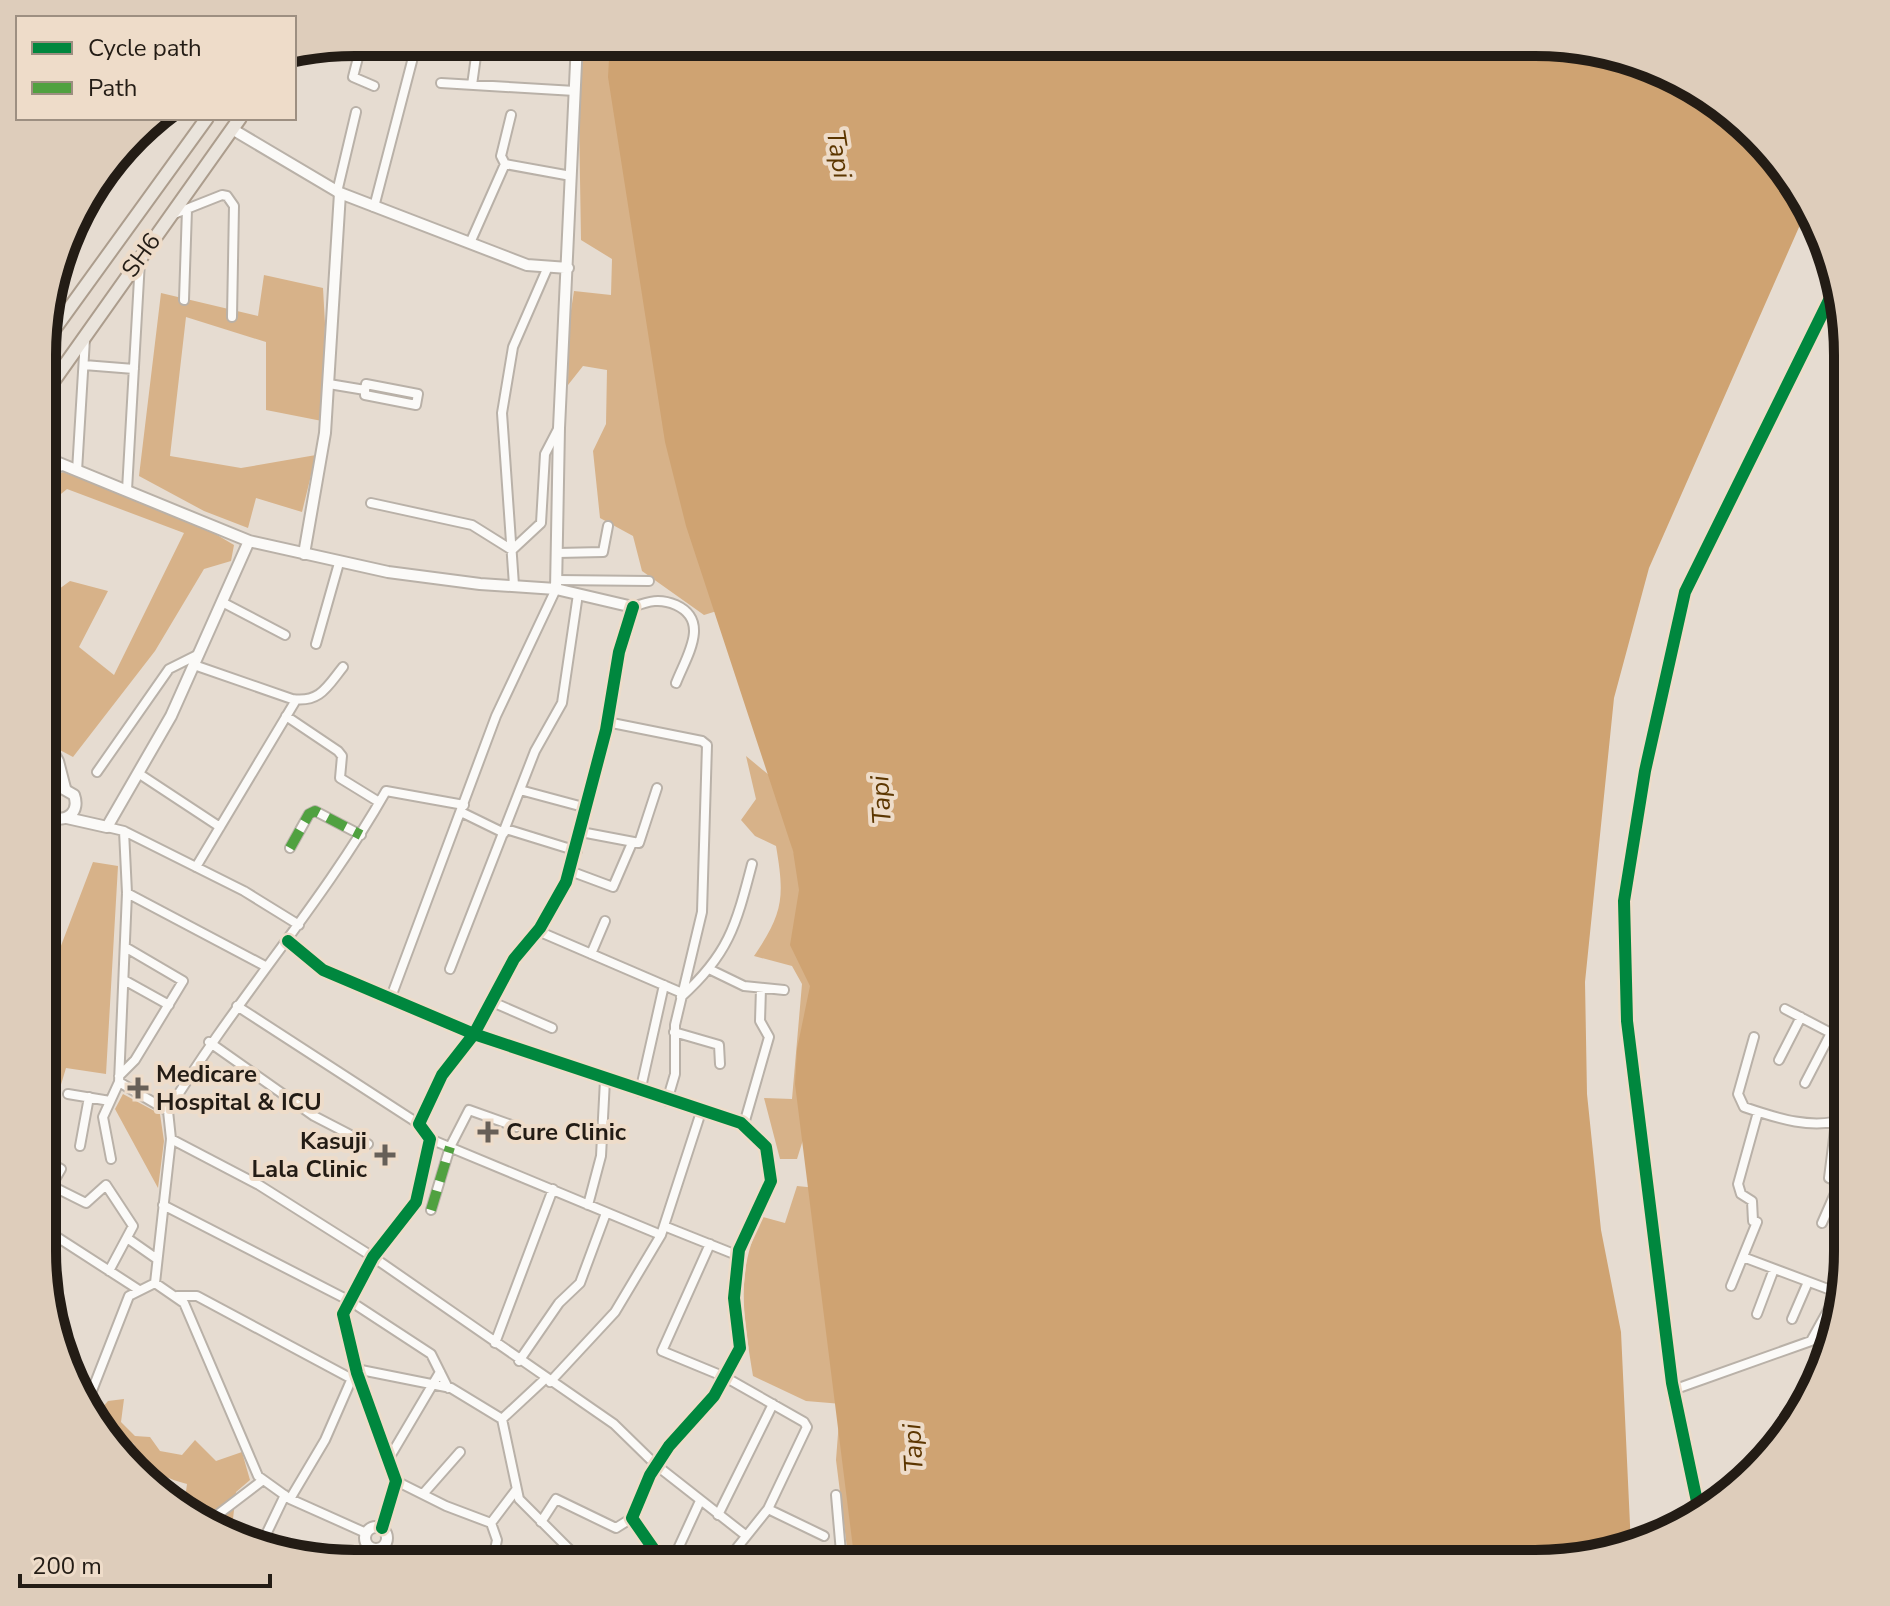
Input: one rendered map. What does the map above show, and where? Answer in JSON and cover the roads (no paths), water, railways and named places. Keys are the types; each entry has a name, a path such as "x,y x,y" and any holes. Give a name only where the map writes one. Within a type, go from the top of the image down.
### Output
{"main road":[{"name":"SH6","path":"58,322 206,120"},
{"name":"SH6","path":"56,377 239,120"}],"street":[{"path":"358,56 353,77 374,86"},
{"path":"374,207 413,56"},
{"path":"472,85 476,56"},
{"path":"391,997 496,716 556,585 559,428 577,56"},
{"path":"441,83 575,91"},
{"path":"304,554 325,433 339,192 356,112"},
{"path":"505,164 501,156 511,115"},
{"path":"232,129 339,192 374,207 527,265 547,269 568,268"},
{"path":"470,243 505,164"},
{"path":"505,164 571,176"},
{"path":"170,216 222,195 227,196 234,206 232,317"},
{"path":"184,300 187,209"},
{"path":"127,490 140,256"},
{"path":"514,585 502,413 513,347 547,269"},
{"path":"1697,1502 1673,1390 1627,1021 1624,901 1648,756 1685,592 1829,301"},
{"path":"77,471 86,334"},
{"path":"84,365 134,369"},
{"path":"329,384 365,390"},
{"path":"366,384 418,394 416,405 365,395 365,390 366,384"},
{"path":"512,550 542,519 545,454 559,428"},
{"path":"56,462 249,541 339,563 480,584 649,581"},
{"path":"56,467 62,465"},
{"path":"371,503 472,525 512,550"},
{"path":"542,519 559,519"},
{"path":"558,553 603,552 608,526"},
{"path":"107,827 171,716 249,541"},
{"path":"316,644 339,563"},
{"path":"556,585 578,594 633,607 660,600 686,610 692,617 694,638 676,683"},
{"path":"450,969 535,751 564,696 578,594"},
{"path":"222,602 285,635"},
{"path":"419,1124 442,1075 474,1034 514,959 538,931 570,871 607,722 619,652 633,607"},
{"path":"97,772 169,669 196,660 296,700 316,698 343,667"},
{"path":"196,867 296,700"},
{"path":"286,716 338,751 342,756 340,778 379,802"},
{"path":"607,722 702,741 707,745 702,912 674,1032 675,1074 667,1101"},
{"path":"56,755 66,788 74,795 76,805 67,818"},
{"path":"138,773 220,827"},
{"path":"56,789 66,788"},
{"path":"581,832 639,843 657,788"},
{"path":"520,790 587,808"},
{"path":"155,1283 171,1139 168,1111 209,1042 288,941 361,835 386,791 462,809 505,831 577,851"},
{"path":"290,848 309,814 315,811 361,835"},
{"path":"56,819 67,818 124,831 299,925"},
{"path":"119,1079 127,893 124,831"},
{"path":"570,871 613,887 632,843"},
{"path":"682,995 711,970 727,941 752,864"},
{"path":"127,893 267,967"},
{"path":"591,954 605,921"},
{"path":"538,931 682,995"},
{"path":"288,941 323,970 474,1034 640,1092 744,1124 766,1147 771,1181 739,1256 734,1298 740,1348 714,1396 656,1465 637,1500 632,1518 616,1528 556,1499 541,1522"},
{"path":"111,1159 102,1123 119,1079 135,1060 183,984 182,979 125,947"},
{"path":"711,970 741,985 784,990"},
{"path":"124,980 169,1005"},
{"path":"640,1092 664,985"},
{"path":"744,1124 769,1037 760,1021 761,988"},
{"path":"490,1001 552,1028"},
{"path":"237,1006 419,1124 430,1139 606,1213 710,1244 739,1256"},
{"path":"1785,1009 1834,1035"},
{"path":"1779,1060 1801,1017"},
{"path":"674,1032 719,1045 720,1064"},
{"path":"1805,1083 1831,1033"},
{"path":"1754,1037 1742,1096 1744,1107 1785,1121 1834,1122"},
{"path":"209,1042 302,1108 368,1144"},
{"path":"119,1079 168,1111"},
{"path":"588,1205 601,1156 605,1080"},
{"path":"68,1094 110,1101"},
{"path":"80,1146 89,1097"},
{"path":"431,1210 450,1147 472,1109 517,1127"},
{"path":"502,1419 547,1380 615,1312 662,1230 701,1112"},
{"path":"1731,1286 1755,1221 1752,1201 1741,1194 1738,1184 1758,1112"},
{"path":"1834,1138 1829,1178 1834,1180"},
{"path":"171,1139 259,1185 373,1257 614,1424 656,1465 744,1534"},
{"path":"382,1528 371,1528 366,1533 366,1544 378,1549 387,1541 382,1528 396,1481 354,1374 343,1314 373,1257 416,1202 430,1139"},
{"path":"56,1188 86,1203 106,1185 133,1226 109,1271"},
{"path":"495,1343 553,1189"},
{"path":"1822,1223 1834,1201"},
{"path":"163,1205 350,1301 431,1354 448,1388"},
{"path":"519,1361 562,1298 580,1283 606,1213"},
{"path":"56,1236 139,1290"},
{"path":"127,1238 157,1259"},
{"path":"710,1244 662,1349 725,1377 804,1422 807,1430 768,1509 734,1550"},
{"path":"1743,1257 1831,1288"},
{"path":"1757,1314 1774,1269"},
{"path":"1792,1319 1808,1282"},
{"path":"91,1392 129,1296 155,1283"},
{"path":"155,1283 184,1303 258,1476 288,1497 366,1533"},
{"path":"177,1296 197,1296 354,1374 448,1388 502,1419 519,1499 570,1550"},
{"path":"1673,1390 1811,1341 1828,1309"},
{"path":"388,1460 440,1372"},
{"path":"266,1536 325,1440 354,1374"},
{"path":"718,1515 773,1404"},
{"path":"423,1494 460,1452"},
{"path":"216,1516 263,1480"},
{"path":"396,1481 491,1523 497,1540 495,1550"},
{"path":"491,1523 516,1490"},
{"path":"836,1495 841,1550"},
{"path":"677,1550 700,1501"},
{"path":"768,1509 824,1536"},
{"path":"632,1518 654,1550"}],"water":[{"name":"Tapi","path":"609,56 1555,57 1613,66 1685,96 1732,130 1760,158 1784,189 1802,221 1649,568 1614,698 1585,982 1587,1094 1601,1230 1621,1332 1630,1534 1593,1544 1535,1550 853,1550 795,1084 797,1049 810,986 790,945 799,890 793,851 686,526 665,442 608,77"}],"place":[{"name":"Medicare Hospital & ICU","path":"138,1088"},
{"name":"Cure Clinic","path":"488,1132"},
{"name":"Kasuji Lala Clinic","path":"385,1155"}]}
